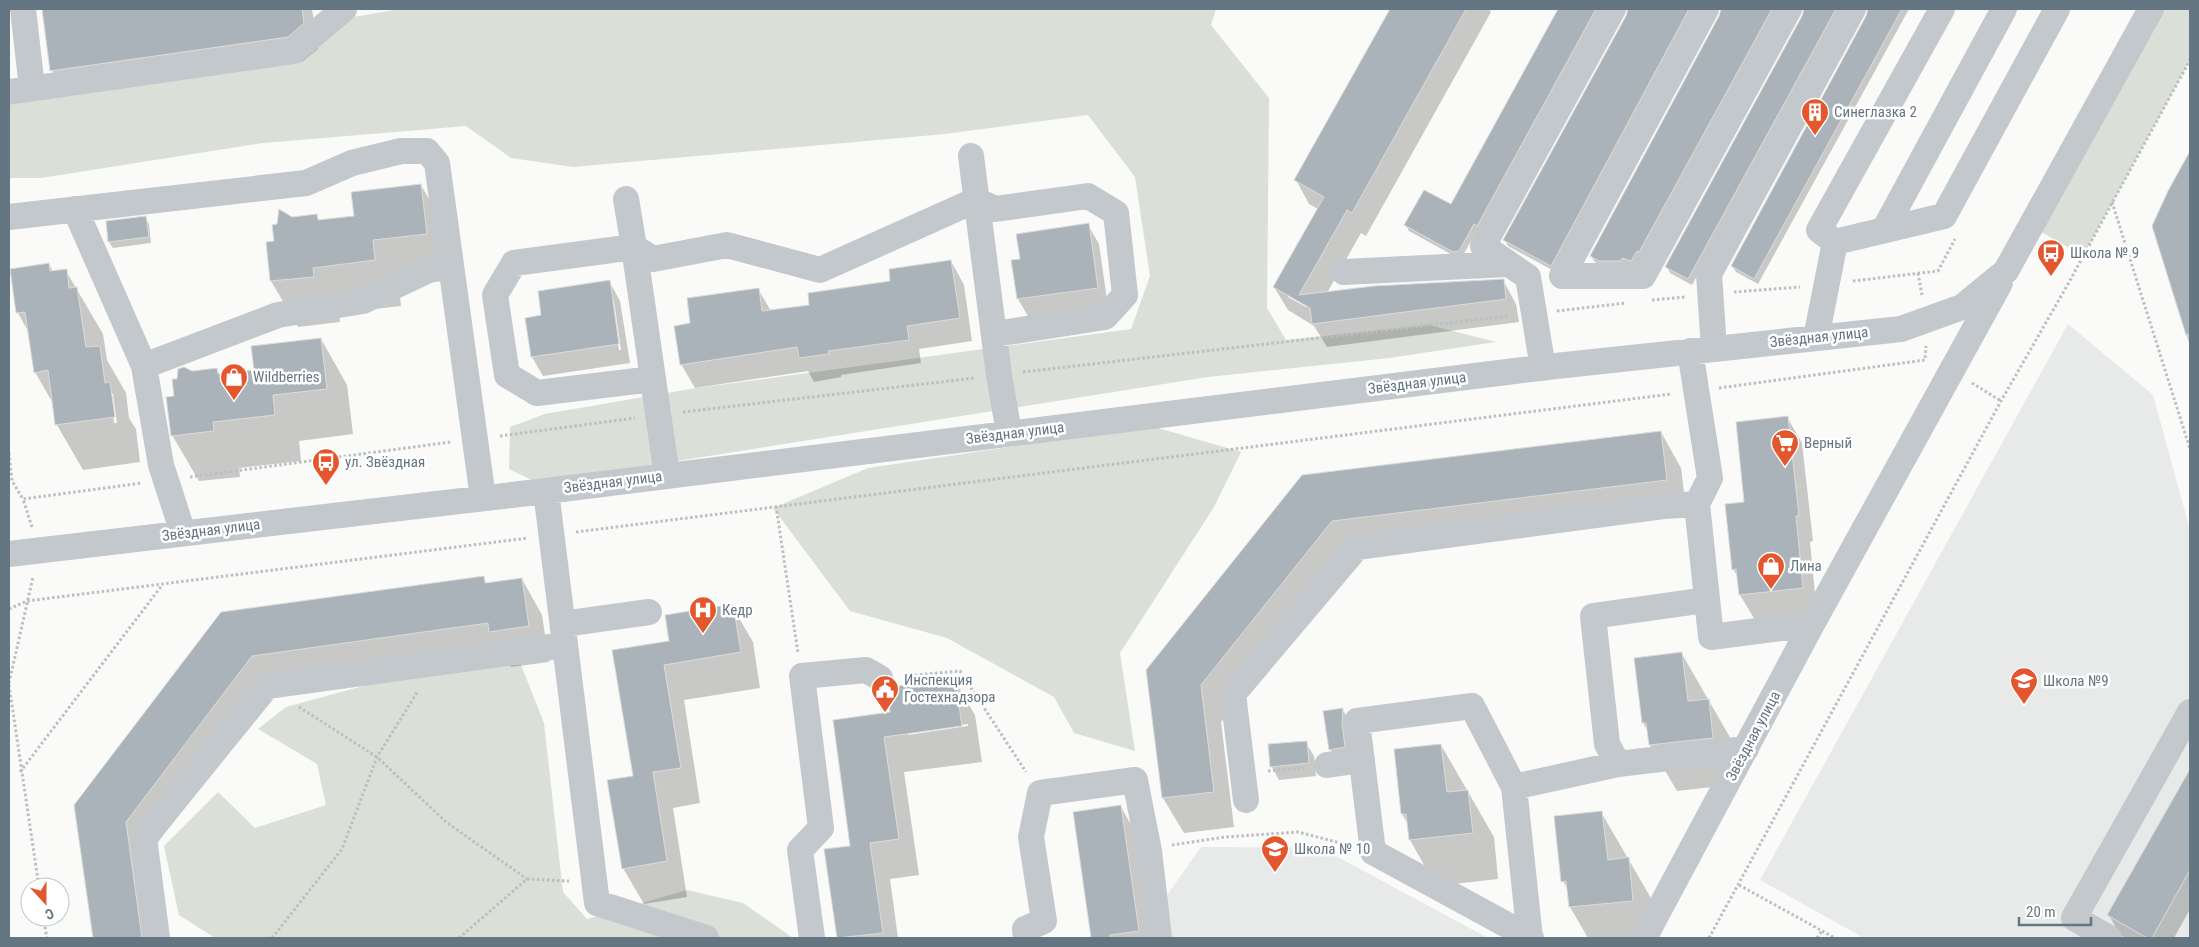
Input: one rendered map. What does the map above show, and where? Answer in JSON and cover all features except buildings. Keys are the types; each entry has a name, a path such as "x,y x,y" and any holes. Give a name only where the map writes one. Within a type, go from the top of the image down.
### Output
{"street":[{"path":"23,9 21,90 294,51 344,9"},
{"path":"1543,368 1528,277 1483,246 1613,9"},
{"path":"1706,9 1562,276 1643,276 1788,9"},
{"path":"1812,624 1711,637 1697,504 1710,478 1696,391 1710,294 1709,274 1853,9"},
{"path":"1835,242 1819,230 1942,9"},
{"path":"1884,230 2004,9"},
{"path":"1835,242 1944,216 2057,9"},
{"name":"Звёздная улица","path":"1644,938 1812,624 2151,9"},
{"path":"9,216 306,183 352,163 401,151 427,151 437,162 483,498"},
{"path":"971,156 999,375 1009,433"},
{"path":"653,379 537,393 507,375 495,294 514,263 634,247 653,259 727,245 820,270 976,200 995,209 1088,196 1116,214 1125,295 1105,317 995,334"},
{"path":"626,199 667,476"},
{"path":"75,209 144,366 161,465 183,533"},
{"path":"1816,338 1835,242"},
{"path":"144,366 278,315 362,302 450,260"},
{"path":"1344,272 1507,264"},
{"name":"Звёздная улица","path":"9,554 667,476 1543,368 1901,328 1962,307 2006,271"},
{"path":"546,490 596,903 706,938"},
{"path":"1246,800 1233,694 1357,547 1663,506 1697,504"},
{"path":"1618,764 1607,744 1593,616 1706,600"},
{"path":"157,938 144,838 267,686 436,662 564,635 649,612"},
{"path":"812,938 800,850 821,828 802,676 866,670 880,678"},
{"path":"1472,706 1514,787 1530,938 1373,852 1357,721 1472,706"},
{"path":"2109,938 2074,918 2190,712"},
{"path":"1514,787 1618,764 1746,750"},
{"path":"1327,766 1362,760"},
{"path":"1026,938 1025,929 1044,921 1031,837 1040,793 1135,780 1150,852 1159,938"}],"path":[{"path":"1709,938 2001,401 2190,60"},
{"path":"2112,202 2190,450"},
{"path":"1651,300 1826,285 1938,271 1957,236"},
{"path":"9,609 27,601 1696,391 1925,360 1926,320 1918,273"},
{"path":"23,499 658,415 1631,303"},
{"path":"9,452 12,480 23,499 39,550 9,684 20,772 37,877"},
{"path":"776,506 802,676"},
{"path":"20,772 163,584"},
{"path":"272,938 342,850 377,758 436,662"},
{"path":"880,678 960,671 1040,793"},
{"path":"298,706 377,758 446,822 527,879 594,882"},
{"path":"1242,774 1327,766"},
{"path":"1150,852 1182,843 1225,837 1298,832 1373,852"},
{"path":"459,938 527,879"},
{"path":"1738,884 1835,938"},
{"path":"1817,938 1822,931"}],"shaded area":[{"path":"400,9 1216,9 1211,25 1269,98 1267,308 1286,340 1429,325 1496,342 1389,358 1208,377 538,483 509,469 510,427 545,414 690,389 1131,329 1150,276 1135,177 1088,115 945,134 573,167 511,158 466,126 263,143 41,178 9,178 9,105 298,62 348,18"},
{"path":"2151,9 2190,9 2190,60 2083,256 2031,226"},
{"name":"Школа №9","path":"2068,324 2153,395 2190,530 2190,938 1864,938 1760,880"},
{"path":"1151,426 1241,452 1214,507 1120,653 1135,751 1074,733 1054,697 947,638 850,611 773,508 868,468"},
{"path":"440,665 521,665 544,723 563,892 587,919 687,890 743,903 793,938 215,938 179,915 164,846 218,792 255,828 326,805 317,764 258,729 286,707"},
{"name":"Школа № 10","path":"1201,847 1321,848 1488,938 1168,938 1165,898"}],"place":[{"name":"Синеглазка 2","path":"1815,136"},
{"name":"Школа № 9","path":"2051,277"},
{"name":"Wildberries","path":"234,401"},
{"name":"Верный","path":"1785,467"},
{"name":"ул. Звёздная","path":"326,486"},
{"name":"Лина","path":"1771,590"},
{"name":"Кедр","path":"703,634"},
{"name":"Школа №9","path":"2024,705"},
{"name":"Инспекция Гостехнадзора","path":"885,713"},
{"name":"Школа № 10","path":"1275,873"}]}
